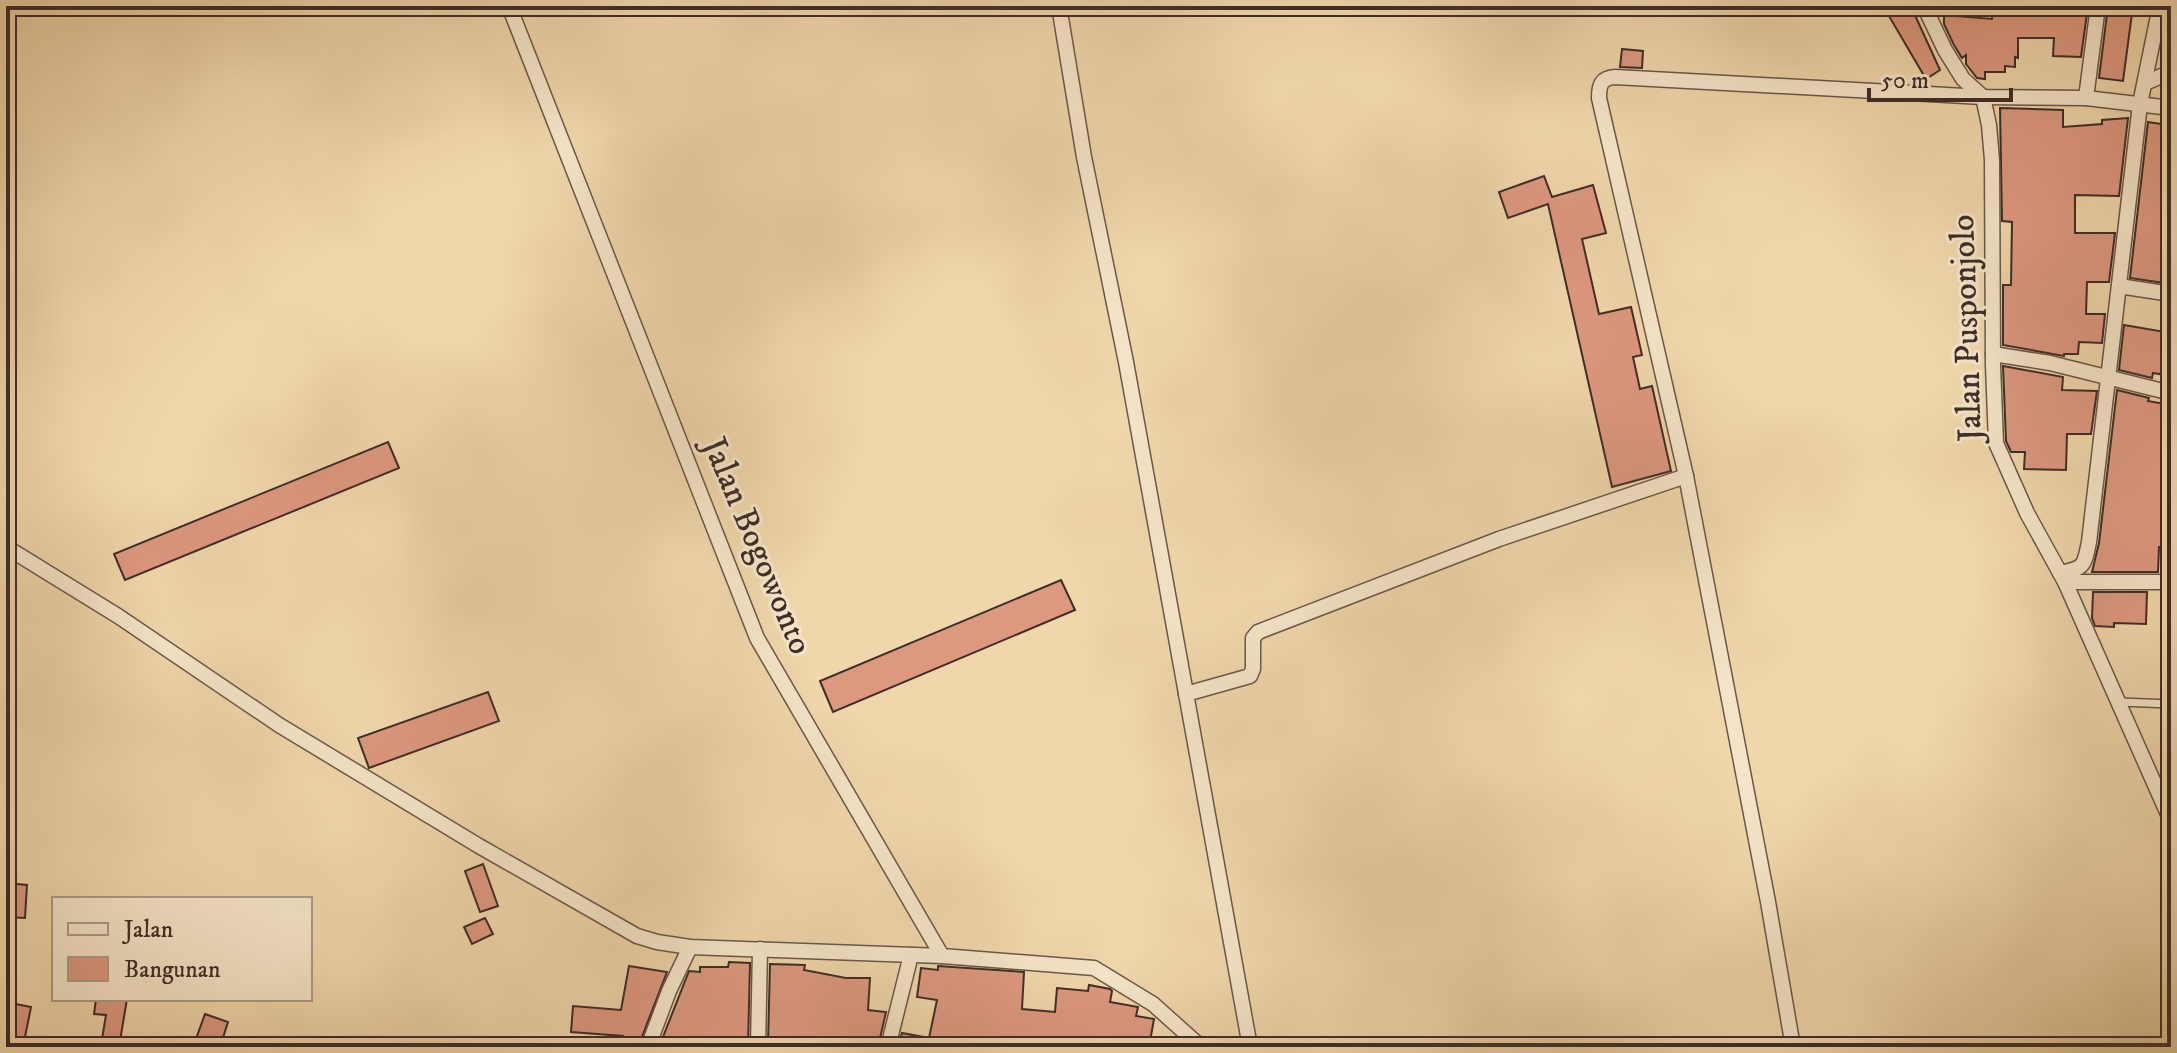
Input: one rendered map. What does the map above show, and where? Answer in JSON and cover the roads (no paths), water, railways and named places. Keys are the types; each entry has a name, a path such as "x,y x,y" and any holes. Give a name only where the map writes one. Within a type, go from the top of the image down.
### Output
{"street":[{"name":"Jalan Bogowonto","path":"509,6 757,638 942,956"},
{"path":"1059,6 1084,157 1126,362 1250,1047"},
{"path":"1924,6 1963,79 1983,97"},
{"path":"2086,98 2098,6"},
{"path":"2063,578 2079,569 2086,556 2140,104 2160,6"},
{"path":"2145,83 2171,72"},
{"path":"1793,1047 1686,476 1599,98 1602,80 1615,77 1983,97 2086,98 2171,108"},
{"name":"Jalan Pusponjolo","path":"1983,97 1992,160 1996,443 2027,513 2063,578 2171,821"},
{"path":"2119,286 2171,294"},
{"path":"1993,354 2050,363 2171,393"},
{"path":"1186,694 1250,676 1253,669 1253,638 1258,632 1499,539 1686,476"},
{"path":"6,547 118,616 279,725 479,846 637,936 690,947 942,956 1094,968 1153,1004 1201,1047"},
{"path":"2063,578 2171,582"},
{"path":"648,1047 690,947"},
{"path":"758,1047 760,949"},
{"path":"888,1047 911,955"}],"lane":[{"path":"2119,702 2171,704"}]}
